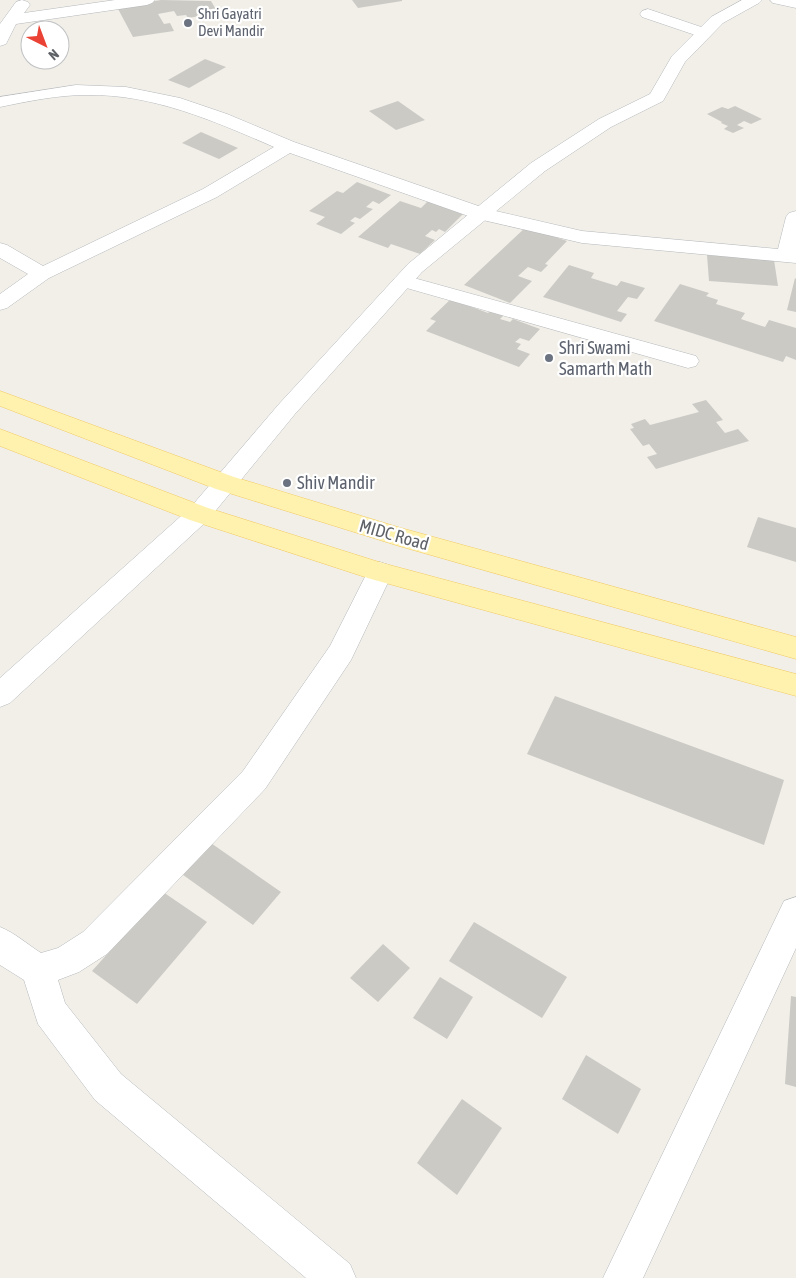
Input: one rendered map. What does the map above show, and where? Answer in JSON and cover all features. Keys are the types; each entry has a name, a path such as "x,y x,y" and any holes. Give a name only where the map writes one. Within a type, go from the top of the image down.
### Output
{"main road":[{"name":"MIDC Road","path":"0,398 224,483 400,537 796,648"},
{"path":"0,437 199,514 380,572 796,686"}],"street":[{"path":"4,28 26,0"},
{"path":"4,28 147,0"},
{"path":"0,695 199,514 287,409 415,268 538,167 605,123 657,97 678,60 717,20 754,0"},
{"path":"778,0 796,3"},
{"path":"648,14 704,34"},
{"path":"0,102 39,94 102,90 150,97 224,119 288,146 481,214 582,237 685,248 791,256 796,217"},
{"path":"0,304 42,274 210,193 288,146"},
{"path":"0,249 42,274"},
{"path":"403,281 688,360"},
{"path":"38,970 67,961 95,943 254,780 341,652 380,572"},
{"path":"623,1278 796,912"},
{"path":"0,943 8,951 38,970 50,1012 108,1087 336,1278"}],"building":[{"path":"161,0 211,1 218,13 188,18 186,15 177,16 174,11 158,14 164,24 170,23 174,31 133,37 117,7"},
{"path":"352,0 402,0 402,1 358,8"},
{"path":"205,59 226,67 189,88 168,80"},
{"path":"398,101 425,120 396,130 369,111"},
{"path":"735,106 762,119 751,124 744,121 737,125 744,128 733,133 724,129 728,126 707,114 722,107 728,109"},
{"path":"201,132 238,148 219,159 182,143"},
{"path":"357,182 391,195 379,204 373,201 366,207 373,209 360,219 355,217 350,221 355,223 341,234 316,224 325,217 309,211 337,191 343,193"},
{"path":"400,201 421,208 428,201 464,213 445,232 439,229 436,232 432,230 425,236 435,240 420,254 391,244 388,248 358,237"},
{"path":"526,227 567,241 545,264 548,265 541,272 528,267 518,276 532,281 510,303 464,285"},
{"path":"707,255 774,260 778,286 709,281"},
{"path":"569,265 594,273 591,278 617,286 621,281 645,288 637,299 628,297 617,311 627,314 621,322 543,297"},
{"path":"796,279 796,312 787,310"},
{"path":"680,284 709,293 706,296 718,300 716,304 745,313 741,319 765,327 769,320 796,328 796,360 786,356 783,362 654,321"},
{"path":"453,297 456,301 488,313 491,310 504,315 500,319 510,322 513,319 540,329 529,341 520,338 515,342 521,344 517,349 530,354 519,367 426,331 436,321 430,319"},
{"path":"706,400 723,420 716,422 725,433 738,429 749,441 656,469 647,457 657,454 649,444 643,446 630,429 634,428 631,424 645,419 650,425 699,412 692,404"},
{"path":"758,517 796,528 796,562 747,547"},
{"path":"555,696 784,780 764,845 527,754"},
{"path":"208,841 281,892 253,925 179,872"},
{"path":"163,892 207,922 137,1004 92,971"},
{"path":"474,922 567,977 542,1018 449,961"},
{"path":"383,944 410,968 378,1002 350,978"},
{"path":"440,977 473,997 447,1039 413,1018"},
{"path":"791,996 796,997 796,1087 785,1084"},
{"path":"586,1055 641,1089 618,1134 562,1099"},
{"path":"462,1099 502,1128 457,1195 417,1163"}],"place":[{"name":"Shri Gayatri Devi Mandir","path":"188,23"},
{"name":"Shri Swami Samarth Math","path":"549,358"},
{"name":"Shiv Mandir","path":"287,483"}]}
